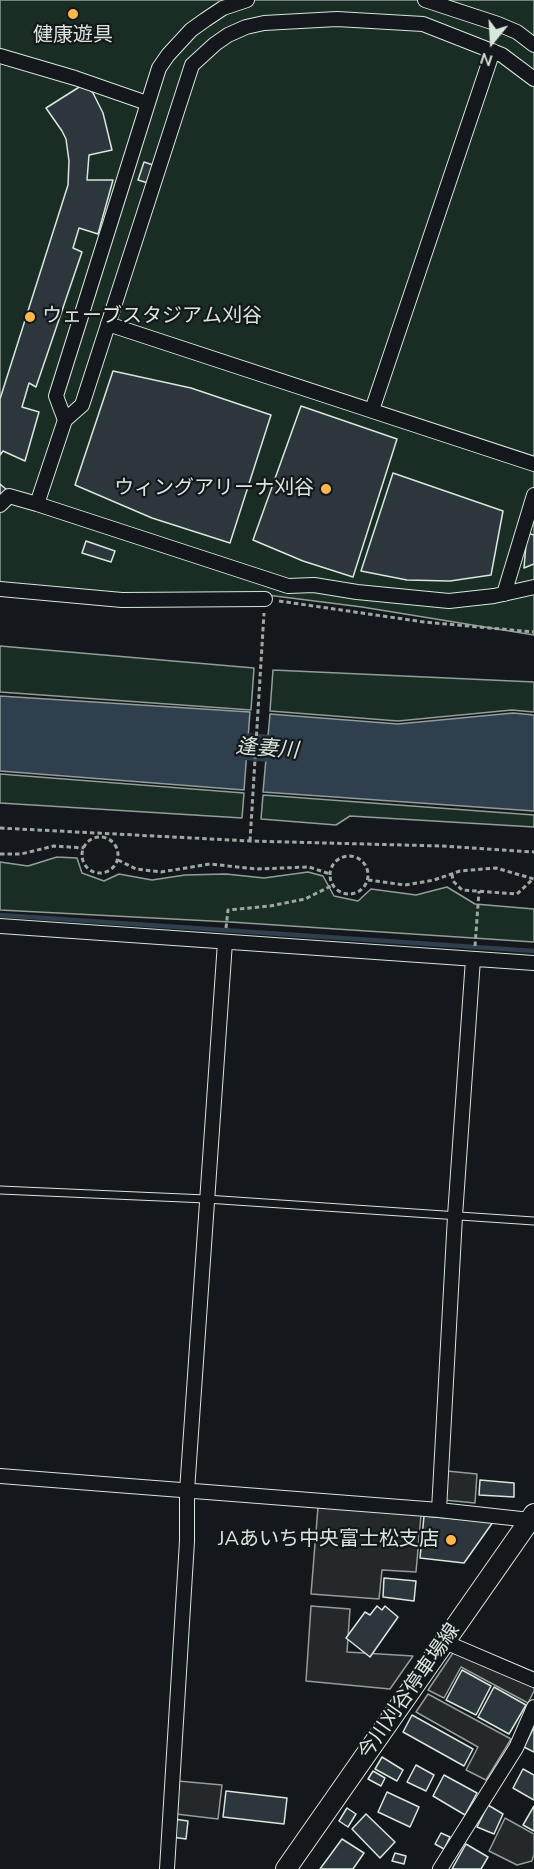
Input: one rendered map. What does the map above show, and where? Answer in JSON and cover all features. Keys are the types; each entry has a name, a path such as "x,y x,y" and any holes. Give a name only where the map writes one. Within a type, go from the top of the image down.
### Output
{"main road":[{"name":"今川刈谷停車場線","path":"286,1869 532,1517"}],"street":[{"path":"65,420 56,396 159,68 191,30 223,9 247,0"},
{"path":"425,0 498,24 517,32 534,45"},
{"path":"37,504 65,420 82,405 192,66 215,44 246,27 264,23 337,19 423,24 493,51 517,64 534,79"},
{"path":"372,410 493,51"},
{"path":"0,56 75,78 147,103"},
{"path":"108,324 534,464"},
{"path":"504,594 534,495"},
{"path":"0,505 9,496 288,585 314,585 357,592 449,601 504,594 534,587"},
{"path":"0,589 122,600 265,599"},
{"path":"0,926 534,963"},
{"path":"167,1869 185,1563 187,1491 225,942"},
{"path":"439,1510 455,1216 473,959"},
{"path":"0,1476 532,1517"},
{"path":"445,1642 534,1680"},
{"path":"440,1869 516,1748 534,1707"}],"lane":[{"path":"0,1190 206,1199 534,1221"}],"path":[{"path":"250,841 265,599 424,622 534,632"},
{"path":"0,828 250,841 441,846 534,852"},
{"path":"104,838 114,844 118,860 111,870 94,872 85,865 84,848 92,839 104,838"},
{"path":"0,854 21,854 54,846 84,848"},
{"path":"352,856 363,862 368,880 365,886 355,893 343,893 333,885 330,874 335,862 340,858 352,856"},
{"path":"118,860 136,869 161,872 210,864 256,869 309,867 330,874"},
{"path":"368,880 405,885 434,880 460,871 496,868 533,879"},
{"path":"452,874 453,881 462,890 517,894 533,879"},
{"path":"228,910 270,906 305,899 333,885"},
{"path":"475,942 479,891"}],"green space":[{"path":"0,0 534,0 534,635 362,607 267,595 126,596 0,592"},
{"path":"0,646 254,668 251,710 0,692"},
{"path":"273,670 534,682 534,712 512,710 398,721 270,711"},
{"path":"0,774 244,793 242,818 0,803"},
{"path":"263,795 534,815 534,827 350,816 336,825 261,819"},
{"path":"57,857 77,858 82,873 104,881 119,874 152,880 185,875 226,874 264,878 308,872 323,876 334,896 358,901 371,889 416,895 447,887 475,904 534,909 534,942 0,910 0,862 28,866"}],"shaded area":[{"path":"447,1471 477,1474 475,1503 444,1500"},
{"path":"318,1507 421,1515 416,1572 382,1570 379,1599 311,1594"},
{"path":"311,1606 350,1609 347,1652 413,1656 390,1689 306,1681"},
{"path":"455,1650 534,1686 528,1703 461,1667 444,1698 428,1690"},
{"path":"428,1694 511,1739 486,1780 466,1770 478,1747 416,1712"},
{"path":"178,1781 222,1785 218,1819 176,1814"},
{"path":"505,1818 534,1834 532,1861 517,1865 489,1851"}],"water":[{"path":"0,696 250,712 244,790 0,771"},
{"path":"513,713 534,715 534,811 263,792 270,714 398,724"}],"building":[{"path":"84,84 93,93 103,113 112,150 89,155 87,180 113,180 98,234 79,228 73,248 82,252 36,387 29,383 22,407 39,412 25,461 3,451 0,455 0,399 68,185 69,161 66,139 46,108"},
{"path":"144,162 153,165 148,183 138,180"},
{"path":"113,371 191,388 271,415 230,543 152,518 75,485"},
{"name":"ウィングアリーナ刈谷","path":"301,406 397,439 353,577 303,561 253,540"},
{"path":"393,473 503,511 491,575 450,581 407,580 361,571"},
{"path":"0,484 7,490 0,498"},
{"path":"527,533 534,535 534,564 524,568"},
{"path":"86,541 115,551 111,562 82,553"},
{"path":"480,1480 514,1483 514,1497 479,1495"},
{"name":"JAあいち中央富士松支店","path":"424,1516 493,1522 464,1563 420,1558"},
{"path":"384,1578 416,1581 414,1601 383,1597"},
{"path":"377,1606 382,1610 385,1606 398,1617 370,1657 346,1638 365,1612 370,1615"},
{"path":"462,1670 491,1686 476,1715 446,1700"},
{"path":"494,1687 526,1705 509,1734 478,1717"},
{"path":"412,1715 473,1749 464,1766 403,1732"},
{"path":"534,1727 534,1752 524,1747"},
{"path":"382,1757 403,1770 397,1781 375,1769"},
{"path":"416,1765 434,1775 426,1791 407,1782"},
{"path":"523,1769 534,1775 534,1800 513,1788"},
{"path":"373,1771 385,1778 381,1786 368,1779"},
{"path":"444,1775 477,1793 465,1815 433,1796"},
{"path":"226,1791 287,1798 284,1824 223,1817"},
{"path":"387,1792 419,1807 410,1827 378,1812"},
{"path":"488,1805 503,1814 494,1834 477,1827"},
{"path":"534,1806 534,1831 523,1825"},
{"path":"347,1808 356,1814 348,1827 339,1821"},
{"path":"366,1814 395,1842 380,1858 352,1829"},
{"path":"174,1819 188,1821 186,1839 172,1837"},
{"path":"441,1833 450,1837 444,1849 435,1844"},
{"path":"342,1839 364,1853 353,1869 320,1869"},
{"path":"466,1844 488,1857 481,1869 452,1869"},
{"path":"395,1853 406,1856 404,1864 392,1861"}],"waterway":[{"name":"逢妻川","path":"211,744 304,751"},
{"path":"0,915 534,951"}],"place":[{"name":"健康遊具","path":"73,14"},
{"name":"ウェーブスタジアム刈谷","path":"30,317"},
{"name":"ウィングアリーナ刈谷","path":"326,489"},
{"name":"JAあいち中央富士松支店","path":"451,1540"}]}
